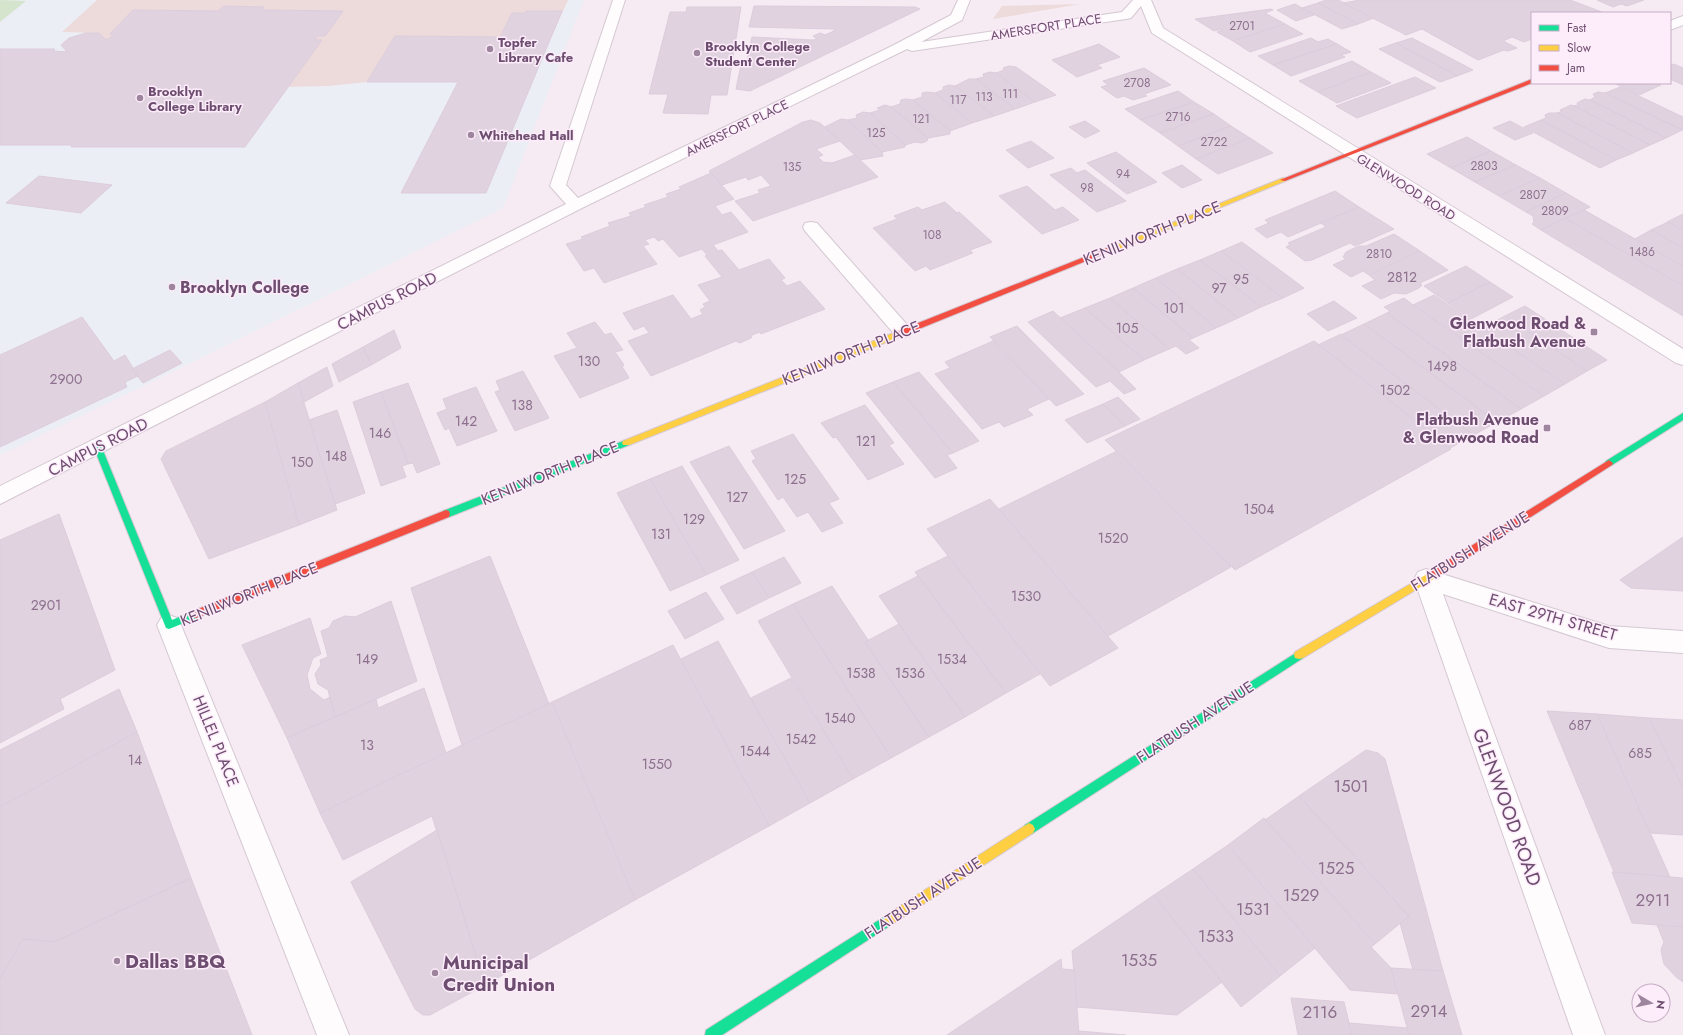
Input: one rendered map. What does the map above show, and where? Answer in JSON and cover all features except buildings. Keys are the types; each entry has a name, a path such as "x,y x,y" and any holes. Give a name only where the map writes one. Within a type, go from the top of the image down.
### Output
{"street":[{"path":"576,205 558,186 619,0"},
{"name":"AMERSFORT PLACE","path":"576,205 897,49 957,17 964,0"},
{"name":"AMERSFORT PLACE","path":"897,49 1126,15 1140,0"},
{"name":"GLENWOOD ROAD","path":"1145,0 1157,30 1683,358"},
{"path":"1671,26 1683,20"},
{"name":"KENILWORTH PLACE","path":"169,625 1531,81"},
{"name":"CAMPUS ROAD","path":"0,496 98,448 576,205"},
{"path":"811,227 903,332"},
{"name":"FLATBUSH AVENUE","path":"710,1035 1312,646 1426,579 1683,416"},
{"name":"HILLEL PLACE","path":"98,448 333,1035"},
{"name":"GLENWOOD ROAD","path":"1426,579 1589,1035"},
{"name":"EAST 29TH STREET","path":"1426,579 1609,637 1683,642"}],"shaded area":[{"name":"Brooklyn College","path":"0,0 584,0 503,208 185,366 0,455"},
{"path":"0,0 26,1 0,22"},
{"path":"97,0 568,0 551,38 395,36 367,82 328,86 282,87 335,11 262,10 264,7 224,6 218,11 133,10 110,34 113,35 109,39 105,39 99,33 62,32"},
{"path":"1080,4 993,19 1002,6"}],"traffic: fast":[{"path":"1609,463 1683,416"},
{"path":"446,514 626,443"},
{"path":"98,448 169,625 196,614"},
{"path":"1029,829 1299,655"},
{"path":"711,1035 890,919"}],"traffic: slow":[{"path":"1114,248 1283,180"},
{"path":"626,443 896,335"},
{"path":"1299,655 1434,574"},
{"path":"890,919 1029,829"}],"traffic: jam":[{"path":"1283,180 1531,81"},
{"path":"896,335 1114,248"},
{"path":"1434,574 1609,463"},
{"path":"196,614 446,514"}],"place":[{"name":"Topfer Library Cafe","path":"490,49"},
{"name":"Brooklyn College Student Center","path":"697,53"},
{"name":"Brooklyn College Library","path":"140,98"},
{"name":"Whitehead Hall","path":"471,135"},
{"name":"Brooklyn College","path":"172,287"},
{"name":"Glenwood Road & Flatbush Avenue","path":"1594,332"},
{"name":"Flatbush Avenue & Glenwood Road","path":"1547,428"},
{"name":"Dallas BBQ","path":"117,961"},
{"name":"Municipal Credit Union","path":"435,973"}]}
